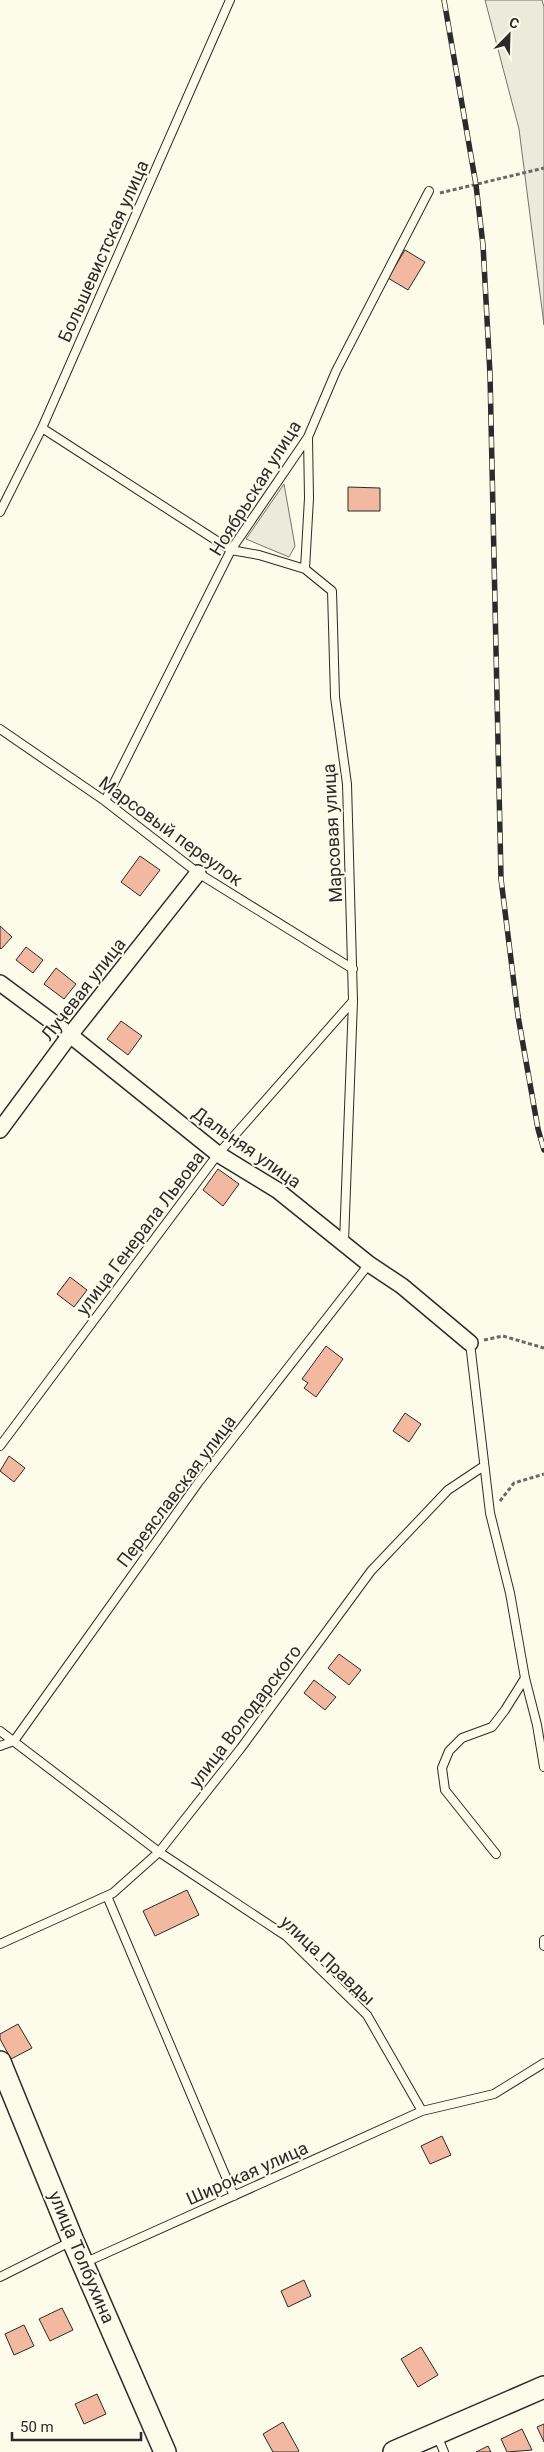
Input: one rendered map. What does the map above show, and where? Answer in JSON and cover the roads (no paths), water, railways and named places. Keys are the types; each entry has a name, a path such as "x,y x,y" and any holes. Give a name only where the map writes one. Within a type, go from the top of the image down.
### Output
{"main road":[{"name":"улица Толбухина","path":"0,2062 74,2241 165,2452"},
{"path":"394,2452 440,2443 544,2387"}],"street":[{"name":"Лучевая улица","path":"0,1130 70,1035 198,872"},
{"name":"Дальняя улица","path":"0,983 70,1035 218,1154 277,1190 369,1264 402,1286 470,1343"}],"lane":[{"name":"Большевистская улица","path":"0,512 42,428 230,0"},
{"name":"Ноябрьская улица","path":"105,801 230,550 308,437 336,372 429,191"},
{"path":"42,428 230,550 259,555 305,569 309,498 308,437"},
{"name":"Марсовая улица","path":"305,569 332,591 335,696 348,784 353,1001 344,1242"},
{"name":"Марсовый переулок","path":"0,729 105,801 198,872 352,969"},
{"name":"улица Генерала Львова","path":"0,1446 218,1154 353,1001"},
{"name":"Переяславская улица","path":"14,1741 198,1483 369,1264"},
{"path":"470,1343 490,1513 510,1593 524,1678 537,1725 544,1767"},
{"name":"улица Володарского","path":"0,1944 113,1893 159,1852 241,1748 371,1571 448,1490 484,1466"},
{"path":"496,1854 446,1790 442,1768 449,1751 462,1738 492,1727 505,1710 524,1678"},
{"name":"улица Правды","path":"0,1730 159,1852 286,1936 367,2015 422,2111"},
{"path":"0,1746 14,1741"},
{"path":"107,1896 234,2196"},
{"path":"422,2111 494,2094 544,2063"},
{"name":"Широкая улица","path":"84,2263 422,2111"},
{"path":"0,2277 74,2241"}],"railway":[{"path":"444,0 476,185 483,245 490,374 501,879 518,1016 538,1129 544,1150"}]}
